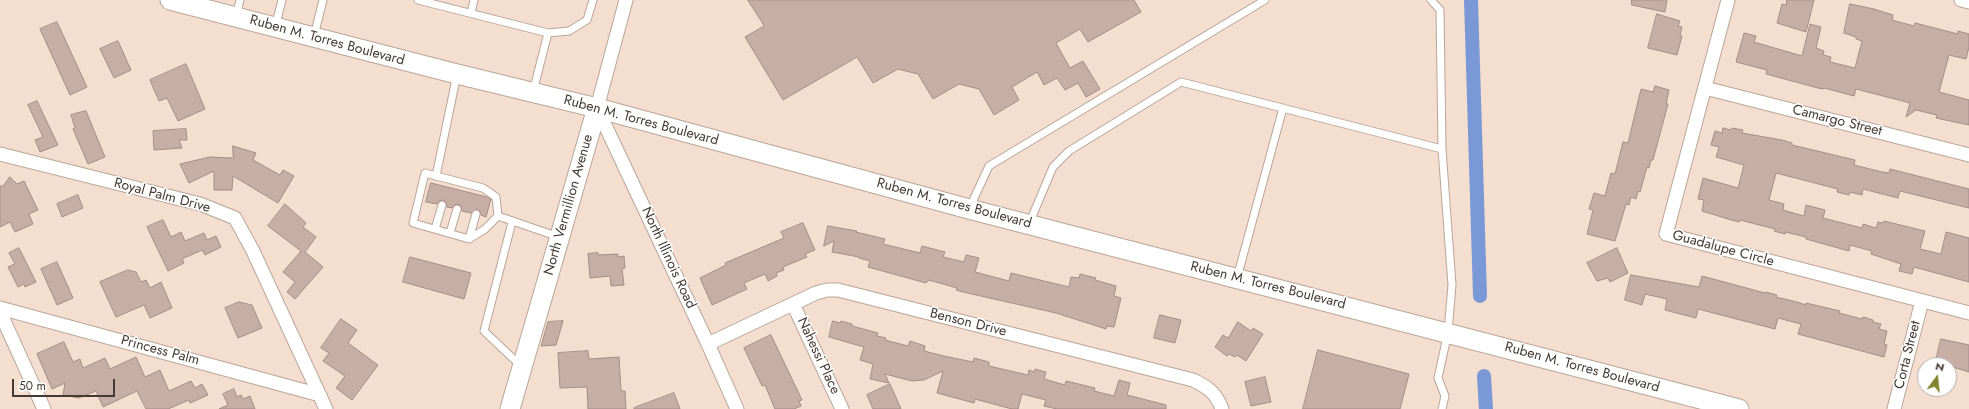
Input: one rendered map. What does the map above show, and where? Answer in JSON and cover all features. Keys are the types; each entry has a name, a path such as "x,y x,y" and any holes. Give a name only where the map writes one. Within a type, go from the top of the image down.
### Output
{"main road":[{"name":"Ruben M. Torres Boulevard","path":"170,0 238,9 275,28 597,108 969,209 1448,332 1739,409"},
{"name":"North Vermillion Avenue","path":"510,409 597,108"}],"street":[{"name":"North Vermillion Avenue","path":"597,108 626,0"},
{"name":"Guadalupe Circle","path":"1728,0 1666,234 1969,313"},
{"path":"1961,0 1969,2"},
{"name":"Camargo Street","path":"1705,88 1969,155"},
{"name":"North Illinois Road","path":"597,108 737,409"},
{"name":"Royal Palm Drive","path":"0,154 200,204 235,218 253,251 326,409"},
{"name":"Benson Drive","path":"708,344 793,304 827,290 850,293 1193,380 1206,386 1212,391 1222,409"},
{"name":"Corta Street","path":"1894,409 1922,301"},
{"name":"Nahessi Place","path":"793,304 842,409"},
{"name":"Princess Palm","path":"0,308 320,395"},
{"path":"0,312 44,409"}],"lane":[{"path":"275,28 282,0"},
{"path":"313,38 323,0"},
{"path":"418,0 548,33 570,31 587,20 593,0"},
{"path":"471,13 474,0"},
{"path":"969,209 989,166 1265,0"},
{"path":"1431,0 1440,10 1442,149 1452,285 1448,332 1438,378 1445,396 1442,409"},
{"path":"532,93 548,33"},
{"path":"436,176 457,74"},
{"path":"1029,224 1053,167 1069,151 1181,82 1442,149"},
{"path":"1237,278 1283,108"},
{"path":"425,173 464,183 496,197 498,216 485,229 469,239 413,224 425,173"},
{"path":"447,187 449,179"},
{"path":"462,191 464,183"},
{"path":"435,229 442,206"},
{"path":"450,233 457,209"},
{"path":"469,239 476,214"},
{"path":"498,216 559,237"},
{"path":"512,222 484,331 523,367"}],"building":[{"path":"748,0 1134,0 1141,12 1088,42 1080,29 1056,43 1070,68 1083,61 1100,89 1086,97 1078,83 1065,90 1057,78 1044,85 1037,72 1012,87 1019,100 994,115 979,89 959,84 933,99 918,74 898,69 873,83 857,57 783,100 745,37 764,26"},
{"path":"1632,0 1667,0 1665,12 1632,5"},
{"path":"1787,0 1814,0 1806,32 1777,23 1782,4 1786,5"},
{"path":"1850,4 1893,15 1892,20 1914,26 1915,23 1958,34 1958,31 1969,34 1969,47 1966,59 1949,55 1939,92 1969,100 1969,125 1936,118 1937,115 1916,110 1906,117 1910,103 1856,89 1854,96 1824,88 1818,88 1766,74 1767,70 1736,62 1744,33 1756,36 1754,42 1802,56 1810,24 1821,27 1816,48 1824,51 1823,55 1831,57 1830,62 1855,68 1862,41 1856,39 1856,37 1844,33"},
{"path":"1657,14 1680,21 1678,26 1682,27 1680,35 1682,36 1677,55 1648,48"},
{"path":"57,22 87,87 70,95 40,29"},
{"path":"118,41 131,70 114,78 100,49"},
{"path":"186,64 205,109 178,121 167,98 159,101 150,80"},
{"path":"1655,86 1669,90 1666,104 1668,104 1653,160 1651,160 1649,168 1647,167 1640,192 1638,191 1636,199 1631,197 1629,205 1626,204 1615,241 1587,234 1593,210 1589,209 1594,193 1605,196 1611,173 1615,174 1623,142 1628,143 1641,89 1653,92"},
{"path":"37,101 58,145 40,152 35,140 43,137 28,105"},
{"path":"86,111 105,157 88,164 73,129 75,128 71,115"},
{"path":"1723,128 1743,130 1742,133 1782,140 1792,143 1792,145 1855,160 1854,165 1882,172 1889,173 1890,169 1969,189 1969,208 1900,191 1898,198 1863,189 1862,195 1850,192 1849,195 1837,192 1838,189 1776,173 1769,200 1784,204 1783,210 1804,216 1806,205 1825,210 1823,218 1862,228 1863,224 1876,228 1878,222 1883,223 1884,221 1925,231 1920,249 1941,254 1946,232 1969,238 1969,282 1914,267 1912,274 1899,271 1901,264 1871,254 1872,251 1850,245 1849,251 1806,239 1806,237 1785,232 1785,234 1774,231 1775,229 1740,220 1739,222 1702,211 1704,200 1698,199 1703,178 1738,188 1744,165 1716,157 1719,147 1711,145 1715,131 1722,133"},
{"path":"186,129 187,140 179,140 182,148 154,150 153,131"},
{"path":"233,146 256,153 253,160 280,175 283,170 294,176 278,203 233,176 232,190 214,190 214,171 189,183 180,164 210,157 233,158"},
{"path":"10,177 17,184 24,181 38,210 29,214 33,224 15,232 10,222 0,227 0,186 3,186"},
{"path":"431,183 491,199 486,217 481,215 480,211 477,209 471,213 462,211 461,206 458,204 454,205 452,208 447,207 446,202 443,200 439,201 437,204 426,202"},
{"path":"78,195 83,208 62,217 57,204"},
{"path":"285,204 306,223 303,227 316,237 305,252 323,267 295,299 287,292 295,282 283,272 301,251 268,226"},
{"path":"163,220 171,237 181,232 185,241 204,233 207,240 216,236 221,247 205,255 202,250 182,259 184,263 168,271 147,227"},
{"path":"803,223 815,250 805,254 807,257 783,267 784,270 776,273 777,276 768,281 765,274 744,283 747,289 712,305 700,278 726,265 725,263 784,238 781,232"},
{"path":"828,226 857,231 856,232 885,239 883,244 920,253 922,246 945,252 943,257 964,262 966,255 979,258 975,272 1009,281 1011,273 1069,287 1071,277 1079,278 1080,274 1096,278 1095,280 1116,286 1114,296 1121,298 1114,327 1107,326 1106,329 1056,313 963,292 956,290 957,288 929,280 926,283 868,267 870,261 859,257 832,252 834,241 824,246"},
{"path":"19,248 36,282 25,287 24,284 18,287 8,267 15,264 9,253"},
{"path":"1617,248 1628,273 1610,282 1608,278 1597,281 1587,263"},
{"path":"598,253 598,255 618,254 618,257 624,256 625,268 622,269 624,285 611,286 610,276 590,278 588,254"},
{"path":"410,257 471,273 464,299 403,282"},
{"path":"57,262 73,298 57,305 41,269"},
{"path":"128,270 136,272 141,282 146,280 150,288 161,282 172,308 150,318 144,305 116,317 100,282"},
{"path":"1631,275 1699,287 1702,276 1777,295 1776,297 1806,305 1806,303 1840,311 1839,313 1862,319 1863,317 1873,320 1873,322 1881,324 1879,329 1887,331 1884,344 1887,345 1884,357 1798,334 1801,324 1778,318 1775,329 1698,309 1696,318 1665,310 1667,299 1645,294 1642,305 1625,300"},
{"path":"239,302 252,305 262,328 238,338 225,308"},
{"path":"1160,315 1181,320 1175,343 1154,338"},
{"path":"341,319 357,330 348,343 378,365 352,400 336,388 345,376 323,361 329,353 321,348"},
{"path":"563,321 556,345 541,346 548,322"},
{"path":"833,321 840,323 841,321 852,324 852,326 878,333 877,336 886,338 885,340 908,346 910,341 925,346 924,351 944,356 973,362 974,358 989,362 989,366 1028,375 1029,370 1034,372 1035,369 1046,372 1044,379 1065,385 1066,381 1095,388 1094,391 1114,396 1119,380 1130,383 1127,395 1166,405 1166,409 1057,409 1044,406 1046,400 1022,394 1018,409 1012,409 975,399 974,403 937,393 943,371 924,380 912,381 885,374 889,383 870,379 873,364 860,360 864,347 829,337"},
{"path":"1238,322 1251,331 1253,328 1263,334 1246,361 1237,355 1235,357 1229,354 1227,356 1215,347 1223,335 1228,338"},
{"path":"771,335 802,400 799,401 801,406 794,409 775,409 765,385 762,386 744,348"},
{"path":"1941,339 1969,345 1969,372 1957,368 1957,357 1937,357"},
{"path":"64,342 73,362 80,359 83,368 105,358 110,369 136,357 145,377 160,370 169,391 191,381 195,388 202,384 208,395 190,403 189,400 168,409 146,409 137,391 103,407 96,391 79,398 63,395 65,383 52,389 37,354"},
{"path":"1318,350 1409,374 1400,409 1303,409"},
{"path":"588,351 589,359 619,357 621,391 625,391 626,409 588,409 587,387 560,388 558,353"},
{"path":"1265,377 1271,402 1251,406 1245,382"},
{"path":"890,384 901,409 873,409 867,395"},
{"path":"234,389 237,397 241,395 243,399 250,396 255,409 219,409 228,405 223,394"},
{"path":"674,393 680,409 634,409 634,408"}],"waterway":[{"path":"1471,0 1480,296"},
{"path":"1484,376 1486,409"}]}
